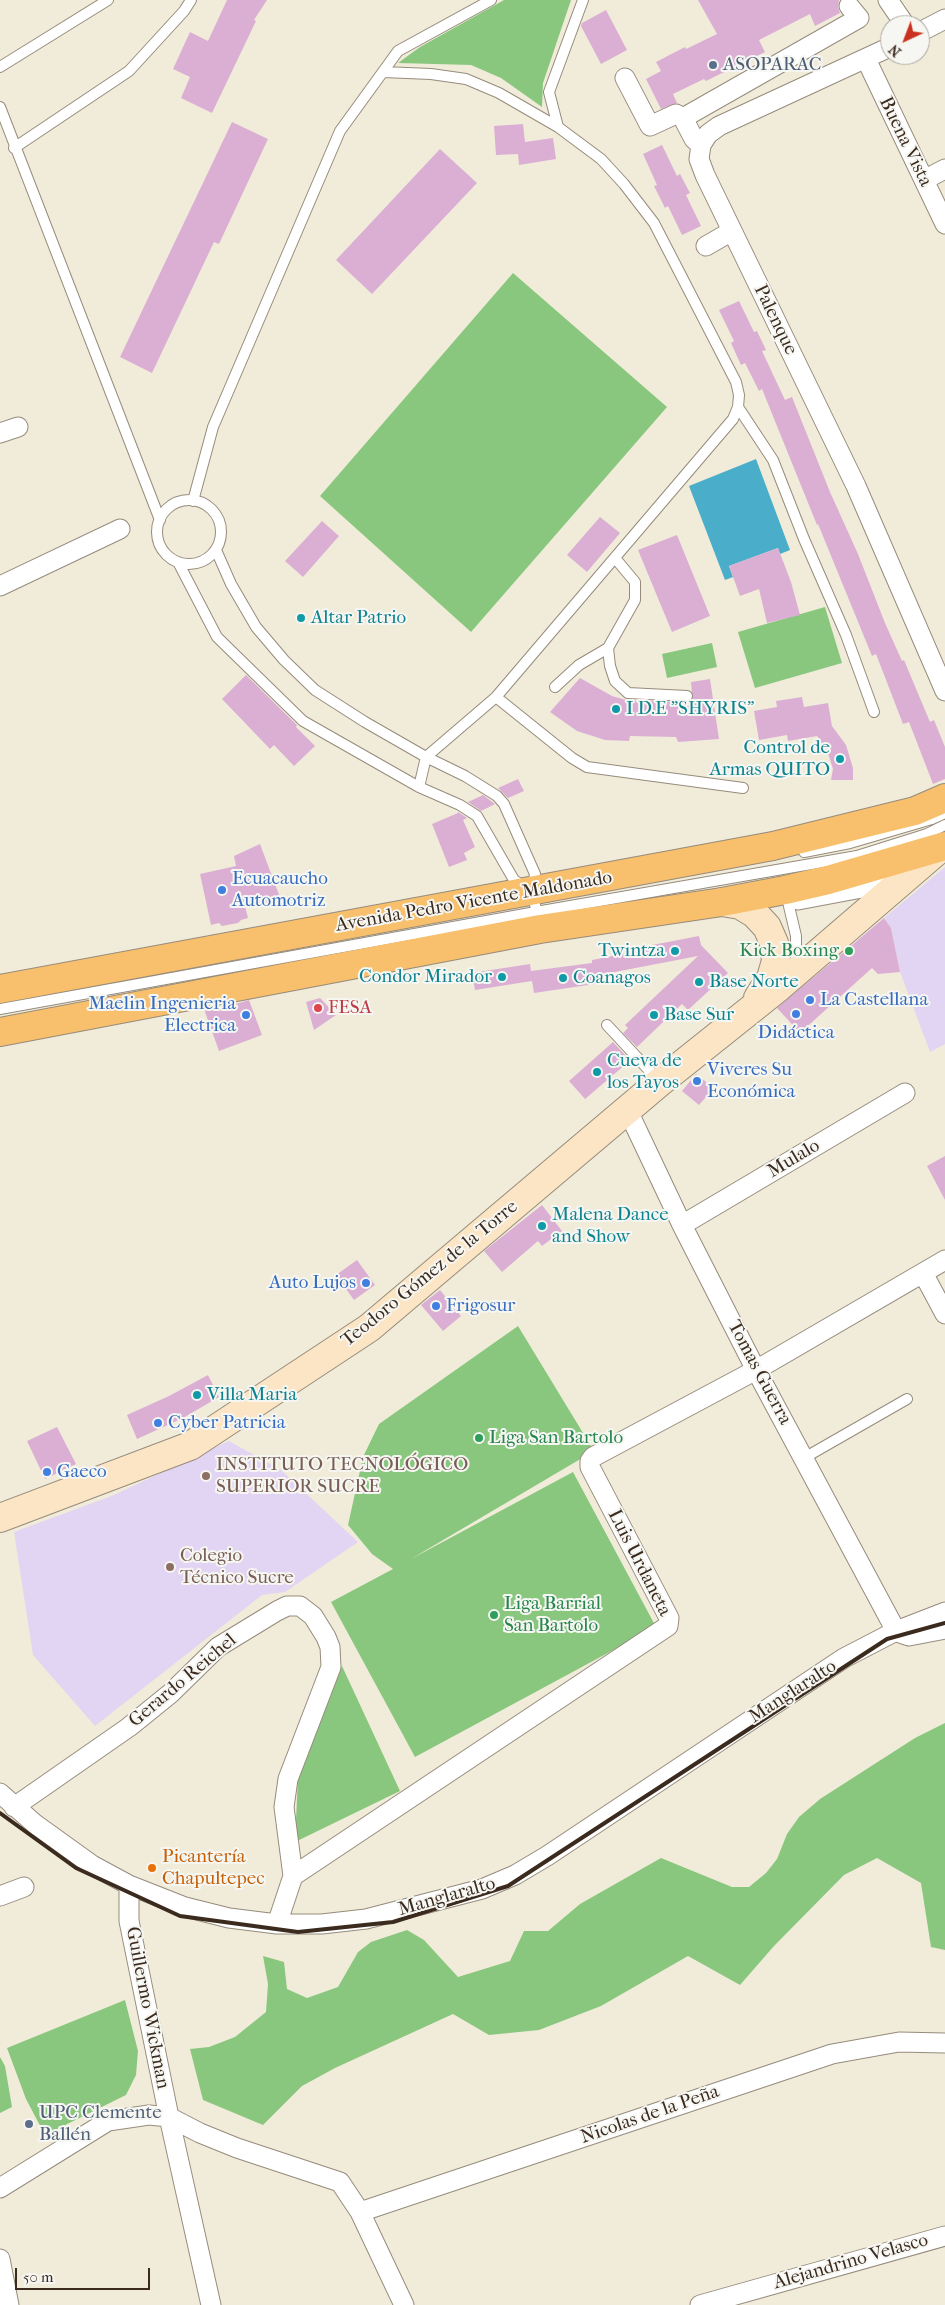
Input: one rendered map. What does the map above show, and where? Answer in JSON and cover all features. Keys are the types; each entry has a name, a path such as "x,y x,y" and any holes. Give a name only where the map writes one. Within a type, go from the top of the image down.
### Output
{"main road":[{"name":"Avenida Pedro Vicente Maldonado","path":"0,1032 537,907 915,811 945,798"},
{"name":"Avenida Pedro Vicente Maldonado","path":"0,989 537,907 731,903 828,880 943,840"}],"street":[{"path":"888,0 898,15"},
{"path":"683,118 859,18 849,6"},
{"path":"930,27 945,19"},
{"path":"625,78 650,126 676,114 683,118 694,139 701,145 708,134 719,126 880,52"},
{"name":"Buena Vista","path":"866,59 945,224"},
{"name":"Palenque","path":"701,145 699,159 705,175 856,486 945,691"},
{"path":"924,180 945,169"},
{"path":"706,246 732,231"},
{"path":"0,433 18,427"},
{"path":"0,586 120,529"},
{"name":"Teodoro Gómez de la Torre","path":"0,1518 190,1446 369,1328 660,1082 779,987 901,881 943,840"},
{"path":"731,903 788,902 901,881"},
{"name":"Teodoro Gómez de la Torre","path":"731,903 756,914 767,927 774,943 776,961 771,978 744,1014"},
{"name":"Mulalo","path":"682,1225 905,1093"},
{"name":"Tomas Guerra","path":"628,1111 682,1225 756,1370 896,1631"},
{"name":"Luis Urdaneta","path":"293,1876 668,1626 669,1618 590,1467 590,1461 595,1456 756,1370 945,1260"},
{"path":"923,1273 945,1314"},
{"name":"Gerardo Reichel","path":"14,1807 128,1727 171,1694 218,1647 277,1611 291,1606 300,1606 313,1616 326,1637 330,1647 331,1667 287,1786 284,1807 293,1876 277,1924"},
{"name":"Manglaralto","path":"0,1793 14,1807 79,1856 129,1885 185,1907 229,1918 277,1924 322,1924 366,1919 450,1898 498,1883 547,1856 844,1658 896,1631 945,1612"},
{"path":"896,1631 909,1636 945,1629"},
{"name":"Guillermo Wickman","path":"129,1885 129,1920 168,2117 211,2305"},
{"path":"0,1896 24,1888"},
{"name":"Nicolas de la Peña","path":"360,2212 832,2054 899,2042 945,2043"},
{"path":"0,2188 108,2121 149,2116 168,2117 237,2148 340,2182 360,2212 404,2305"},
{"name":"Alejandrino Velasco","path":"700,2305 945,2236"},
{"path":"0,2259 9,2305"}],"lane":[{"path":"0,67 108,0"},
{"path":"14,148 129,71 184,11 191,0"},
{"path":"193,501 213,427 340,131 398,51 491,0"},
{"path":"558,127 549,92 583,0"},
{"path":"383,72 430,74 466,79 499,93 558,127 601,159 624,184 654,223 736,382 739,395 738,407 733,419 496,697 426,758 419,787"},
{"path":"0,107 14,148 160,520 158,540 162,549 169,557 178,562 189,564 209,558 216,550 221,530 218,519 212,510 203,504 183,501 173,505 160,520"},
{"path":"738,407 773,460 804,539 846,635 874,712"},
{"path":"216,550 231,584 256,627 284,660 315,690 364,722 426,758 465,776 497,796 504,804 535,874 537,907"},
{"path":"555,687 579,665 608,648 635,600 635,582 615,558"},
{"path":"178,562 217,637 303,721 419,787 460,805 477,816 514,880 537,907"},
{"path":"608,648 610,666 615,681 628,693 687,696"},
{"path":"496,697 586,767 743,788"},
{"path":"794,854 850,843 932,819 945,813"},
{"path":"0,998 537,907 768,872 857,856 927,834 943,840"},
{"path":"765,859 768,872"},
{"path":"779,987 796,959 796,936 788,902"},
{"path":"0,1010 537,907"},
{"path":"607,1025 660,1082"},
{"path":"804,1458 907,1398"}],"shaded area":[{"path":"945,867 945,1044 930,1052 900,972 891,928 884,918"},
{"name":"Colegio Técnico Sucre","path":"229,1441 281,1470 358,1542 285,1592 262,1595 95,1726 33,1655 14,1532 114,1495"}],"green space":[{"path":"504,0 571,0 543,83 542,107 501,78 471,65 398,63 420,47"},
{"path":"513,273 667,407 471,632 320,496"},
{"path":"825,607 842,663 755,688 738,632"},
{"path":"712,643 717,667 667,678 662,654"},
{"name":"Liga Barrial San Bartolo","path":"518,1326 594,1451 411,1559 573,1472 656,1627 415,1757 331,1602 393,1569 372,1554 348,1525 363,1457 379,1424"},
{"path":"342,1666 400,1791 295,1842 298,1776"},
{"path":"945,1723 945,1950 931,1947 921,1883 877,1858 844,1875 774,1946 740,1985 688,1956 601,2006 539,2030 489,2035 453,2014 335,2068 302,2086 263,2125 203,2100 190,2049 209,2047 235,2037 266,2012 268,1984 263,1956 284,1962 287,1989 307,1998 338,1987 358,1952 371,1942 407,1930 424,1940 458,1977 510,1961 524,1931 548,1931 580,1904 661,1858 732,1887 749,1887 766,1873 777,1859 787,1834 799,1817 820,1799 915,1738"},
{"path":"125,2000 138,2051 136,2075 126,2095 45,2135 26,2099 7,2048"},
{"path":"0,2057 5,2066 12,2107 0,2113"}],"water":[{"path":"756,459 790,550 780,554 778,548 729,566 733,577 725,580 689,486"}],"building":[{"path":"227,0 267,0 254,20 256,21 212,113 181,98 190,77 173,69 190,32 208,41"},
{"path":"698,0 839,0 838,7 840,13 815,26 810,14 759,40 765,52 706,81 704,79 673,94 677,103 661,109 646,79 661,71 656,62 685,47 686,49 717,34"},
{"path":"606,10 627,50 601,64 581,26 582,23"},
{"path":"232,122 268,139 219,244 214,242 152,373 120,357"},
{"path":"523,124 525,142 553,138 556,159 519,165 518,154 496,155 494,126"},
{"path":"662,145 677,176 680,174 690,193 686,195 701,226 682,235 668,206 665,208 654,186 657,185 643,154"},
{"path":"440,149 477,183 372,294 336,260"},
{"path":"739,301 754,332 757,331 766,350 762,351 785,400 792,397 885,623 902,661 904,660 930,722 934,720 945,747 945,779 933,784 909,722 903,724 876,654 872,656 762,389 759,391 745,363 741,365 731,343 734,341 719,310"},
{"path":"600,517 620,533 587,572 567,555"},
{"path":"322,521 339,536 303,577 285,561"},
{"path":"677,535 710,616 672,632 638,550"},
{"path":"778,548 791,582 800,615 767,623 759,589 740,596 729,566"},
{"path":"246,675 297,725 296,727 315,746 294,766 274,745 270,749 222,699"},
{"name":"I D.E \"SHYRIS\"","path":"580,678 612,696 626,700 672,702 693,707 691,682 710,679 719,739 678,742 676,737 630,736 629,741 605,740 577,731 550,712"},
{"path":"802,697 804,707 828,703 832,726 846,745 853,768 853,780 831,780 833,769 827,750 817,736 788,741 787,735 759,740 754,711 777,707 776,701"},
{"path":"518,779 524,791 508,798 498,788"},
{"path":"483,795 495,804 481,811 468,802"},
{"path":"458,812 467,818 463,820 475,847 464,853 467,860 449,867 432,824"},
{"path":"260,844 281,900 245,906 248,918 238,923 222,926 219,923 211,925 200,874 236,866 234,856"},
{"path":"884,918 891,928 900,972 878,974 872,968 800,1033 777,1008"},
{"path":"699,936 701,945 728,973 688,1010 682,1004 637,1047 623,1033 628,1028 625,1025 698,956 594,976 595,984 534,993 532,981 475,990 472,973 530,964 531,971 592,963 592,960 648,949 647,946"},
{"name":"FESA","path":"320,998 336,1015 314,1030 306,1002"},
{"path":"249,1000 262,1035 219,1051 204,1009 218,1006 219,1009"},
{"name":"Cueva de los Tayos","path":"613,1042 627,1057 623,1061 626,1064 585,1099 569,1081"},
{"path":"696,1074 714,1088 699,1105 682,1091"},
{"path":"945,1156 945,1200 927,1166"},
{"path":"542,1205 562,1231 542,1246 538,1241 502,1272 484,1251"},
{"path":"357,1260 375,1285 354,1300 336,1275"},
{"path":"440,1290 461,1316 443,1331 421,1305"},
{"path":"208,1375 219,1397 183,1418 137,1439 127,1415 169,1396"},
{"path":"57,1427 76,1464 45,1479 27,1441"}],"railway":[{"path":"0,1813 76,1868 180,1916 298,1932 393,1922 508,1886 887,1639 945,1623"}],"place":[{"name":"ASOPARAC","path":"713,65"},
{"name":"Altar Patrio","path":"301,618"},
{"name":"I D.E \"SHYRIS\"","path":"616,709"},
{"name":"Control de Armas QUITO","path":"840,759"},
{"name":"Ecuacaucho Automotriz","path":"222,890"},
{"name":"Twintza","path":"675,951"},
{"name":"Kick Boxing","path":"849,951"},
{"name":"Condor Mirador","path":"502,977"},
{"name":"Coanagos","path":"563,978"},
{"name":"Base Norte","path":"699,982"},
{"name":"La Castellana","path":"810,1000"},
{"name":"FESA","path":"318,1008"},
{"name":"Didáctica","path":"796,1014"},
{"name":"Maelin Ingenieria Electrica","path":"246,1015"},
{"name":"Base Sur","path":"654,1015"},
{"name":"Cueva de los Tayos","path":"597,1072"},
{"name":"Viveres Su Económica","path":"697,1081"},
{"name":"Malena Dance and Show","path":"542,1226"},
{"name":"Auto Lujos","path":"366,1283"},
{"name":"Frigosur","path":"436,1306"},
{"name":"Villa Maria","path":"197,1395"},
{"name":"Cyber Patricia","path":"158,1423"},
{"name":"Liga San Bartolo","path":"479,1438"},
{"name":"Gaeco","path":"47,1472"},
{"name":"INSTITUTO TECNOLÓGICO SUPERIOR SUCRE","path":"206,1476"},
{"name":"Colegio Técnico Sucre","path":"170,1567"},
{"name":"Liga Barrial San Bartolo","path":"494,1615"},
{"name":"Picantería Chapultepec","path":"152,1868"},
{"name":"UPC Clemente Ballén","path":"29,2124"}]}
